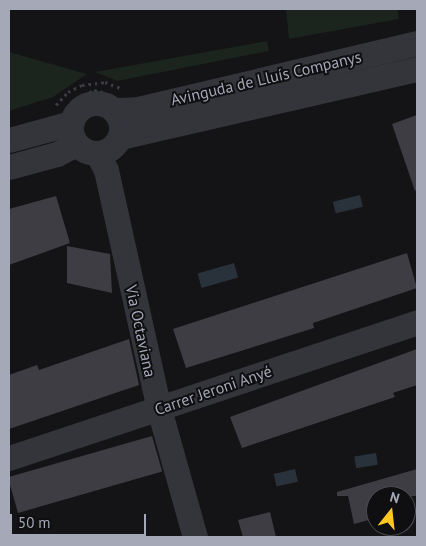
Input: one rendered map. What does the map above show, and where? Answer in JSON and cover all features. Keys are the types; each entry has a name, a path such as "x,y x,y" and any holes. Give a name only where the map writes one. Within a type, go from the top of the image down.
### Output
{"street":[{"name":"Avinguda de Lluís Companys","path":"74,132 85,105 118,99 138,108 417,42"},
{"name":"Avinguda de Lluís Companys","path":"120,137 417,69"},
{"path":"9,140 74,132 113,147 120,137 121,123 118,99"},
{"path":"9,167 57,154 74,132"},
{"name":"Via Octaviana","path":"74,132 106,170 158,409 195,537"},
{"name":"Carrer Jeroni Anyé","path":"9,458 417,322"}],"path":[{"path":"74,132 68,92 82,84 105,82 118,99"}],"shaded area":[{"path":"286,9 397,9 399,19 289,39"},
{"path":"267,41 269,51 117,81 95,72"},
{"path":"9,52 87,74 53,97 9,111"},
{"path":"360,195 363,207 336,213 333,202"},
{"path":"234,263 238,277 202,288 197,273"},
{"path":"376,453 378,465 356,468 354,456"},
{"path":"295,469 298,482 276,487 274,474"}],"building":[{"path":"417,115 417,190 415,191 392,124"},
{"path":"56,196 70,243 9,265 9,209"},
{"path":"67,246 110,254 112,293 67,283"},
{"path":"407,253 417,288 313,323 314,328 186,368 173,329"},
{"path":"129,339 139,385 9,429 9,375 37,365 39,370"},
{"path":"417,349 417,385 393,393 395,397 242,448 230,417"},
{"path":"152,436 162,472 18,513 9,477"},
{"path":"417,469 417,496 416,486 366,486 366,521 354,524 348,496 337,496 337,492"},
{"path":"270,512 276,537 243,537 238,520"}]}
